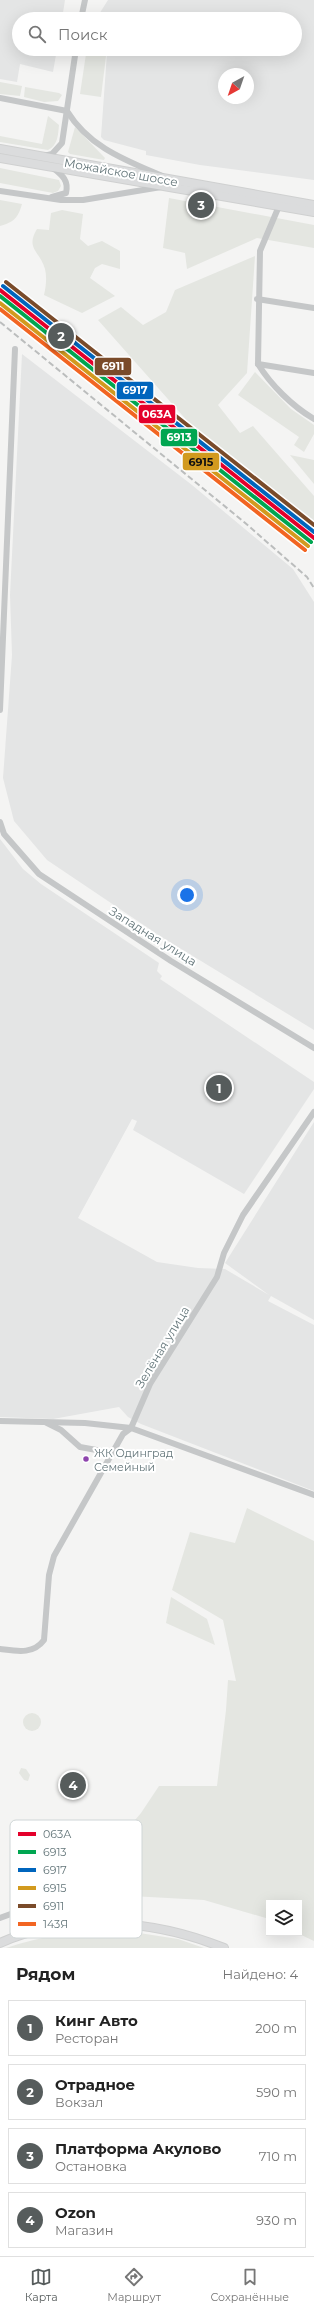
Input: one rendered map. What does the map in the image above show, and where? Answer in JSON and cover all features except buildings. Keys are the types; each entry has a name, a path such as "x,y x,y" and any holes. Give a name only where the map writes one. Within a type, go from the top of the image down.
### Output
{"main road":[{"name":"Можайское шоссе","path":"0,149 177,182 314,205"},
{"name":"Можайское шоссе","path":"0,158 314,212"},
{"path":"142,1926 151,1926 191,1936 224,1948"},
{"path":"0,1943 10,1938"}],"street":[{"path":"82,12 85,0"},
{"path":"38,157 52,154 62,143 75,56"},
{"path":"0,98 67,111 92,141 114,155 177,182"},
{"path":"44,198 60,196 66,192 68,185 64,177 52,167"},
{"path":"0,191 62,200 84,200 166,186"},
{"path":"279,206 260,251 257,299 258,364 264,375 296,407 314,419"},
{"path":"257,299 314,308"},
{"path":"0,710 15,349"},
{"path":"258,364 314,373"},
{"name":"Западная улица","path":"0,822 4,834 39,874 171,961 314,1048"},
{"name":"Зелёная улица","path":"0,1649 24,1652 40,1645 44,1640 49,1575 54,1556 123,1434 131,1428 150,1384 217,1277 224,1252 243,1215 314,1112"},
{"path":"0,1421 97,1424 131,1428 314,1495"},
{"path":"42,1422 61,1430 80,1447 113,1453"},
{"path":"0,1918 10,1914"}],"shaded area":[{"path":"0,0 65,0 63,12 12,12 12,56 56,56 53,72 20,64 17,82 0,79"},
{"path":"108,0 314,0 314,180 200,165 146,155 146,151 104,140 101,137 107,56 302,56 302,12 100,12"},
{"path":"86,56 106,56 101,97 80,94"},
{"path":"0,82 22,86 20,96 0,94"},
{"path":"25,87 59,93 62,95 58,101 44,102 24,97"},
{"path":"48,116 59,125 56,143 48,150 0,142 0,136 42,144"},
{"path":"75,127 105,158 104,160 70,154 68,152"},
{"path":"0,168 59,180 61,186 58,191 53,193 0,183"},
{"path":"169,198 314,225 314,248 257,238 187,269 185,253 163,248"},
{"path":"0,200 22,204 15,219 0,226"},
{"path":"62,210 83,214 80,239 88,246 102,241 120,251 120,269 102,264 95,268 90,278 115,296 82,313 44,295 46,282 45,269 32,241 37,229 49,230 51,213"},
{"path":"255,256 247,373 218,405 240,433 253,426 314,496 314,525 190,424 98,320 121,307 143,325 166,312 175,290"},
{"path":"22,354 192,485 293,569 314,602 314,1030 160,936 47,860 14,821 3,778 12,655 10,595"},
{"path":"255,372 291,409 314,425 314,434 304,452 294,445 299,437 238,395"},
{"path":"290,455 314,460 314,484"},
{"path":"0,839 23,869 41,884 159,963 157,971 162,976 160,979 314,1082 314,1089 244,1194 133,1130 137,1121 132,1119 78,1218 157,1262 198,1268 225,1269 269,1295 225,1263 314,1122 314,1320 271,1296 268,1301 314,1325 314,1491 141,1424 128,1417 119,1407 53,1419 0,1417"},
{"path":"247,1508 314,1541 314,1941 302,1935 302,1900 266,1900 266,1918 204,1900 142,1897 142,1820 135,1820 159,1786 217,1786 228,1680 236,1681 223,1620 172,1590 190,1532 235,1543"},
{"path":"171,1597 207,1619 215,1645 166,1623"},
{"path":"32,1713 36,1714 40,1718 40,1726 36,1730 32,1731 28,1730 24,1726 23,1722 24,1718 28,1714"},
{"path":"21,1768 26,1769 30,1775 28,1781 24,1780 19,1773"},
{"path":"142,1933 178,1939 204,1948 6,1948 43,1938 142,1938"}],"railway":[{"path":"0,322 244,522 307,577 314,588"}],"transit line":[{"name":"6911","path":"6,282 314,525"},
{"name":"6917","path":"3,286 314,532"},
{"name":"063А","path":"0,290 314,538"},
{"name":"6913","path":"0,296 311,542"},
{"name":"6915","path":"0,303 308,546"},
{"name":"143Я","path":"0,309 305,550"}],"place":[{"name":"Платформа Акулово","path":"201,205"},
{"name":"Отрадное","path":"61,336"},
{"name":"Кинг Авто","path":"219,1088"},
{"name":"ЖК Одинград Семейный","path":"86,1459"},
{"name":"Ozon","path":"73,1785"}]}
